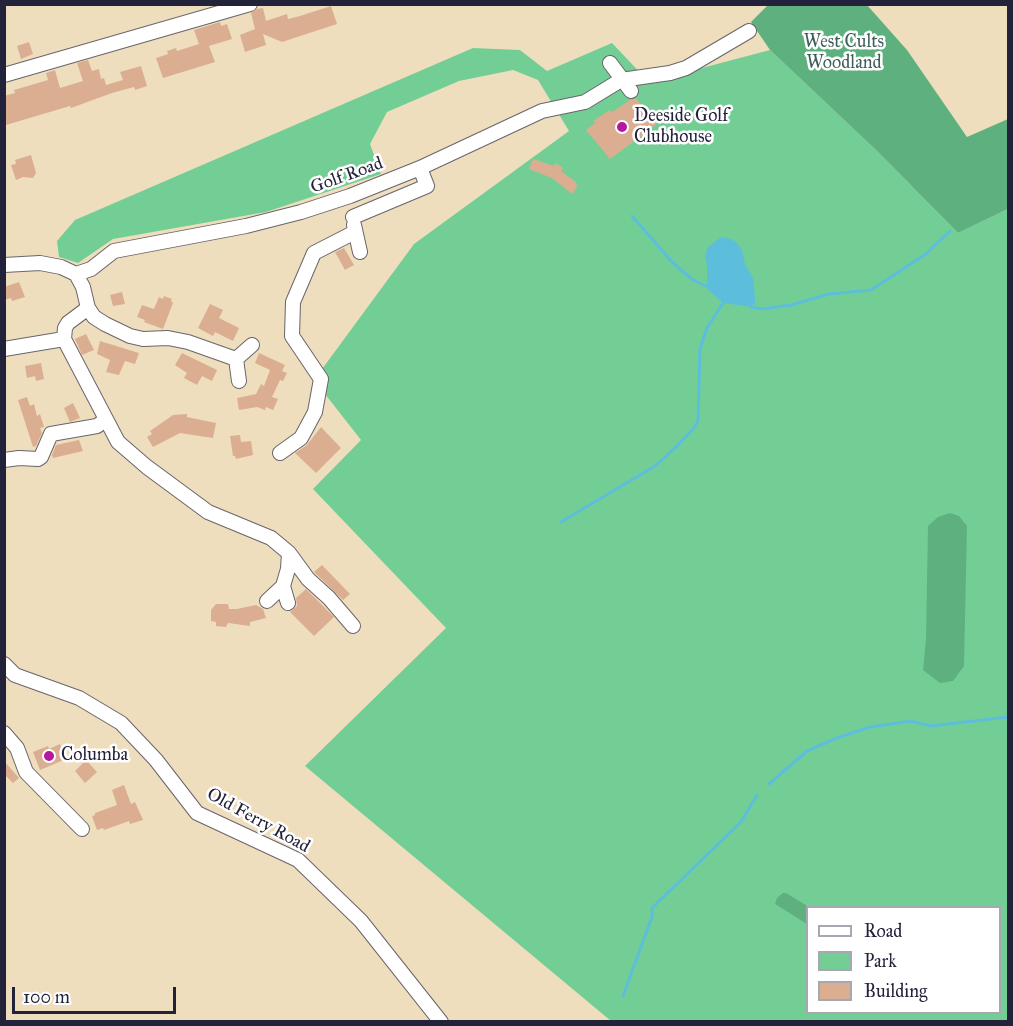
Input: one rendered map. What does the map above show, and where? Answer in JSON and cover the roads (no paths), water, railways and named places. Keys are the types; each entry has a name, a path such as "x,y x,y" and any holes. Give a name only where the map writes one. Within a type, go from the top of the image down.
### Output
{"street":[{"path":"4,75 250,4"},
{"path":"621,80 670,73 686,68 749,31"},
{"path":"610,63 631,91"},
{"name":"Golf Road","path":"76,274 91,269 114,250 246,226 350,196 420,168 542,111 585,102 621,80"},
{"path":"353,217 427,186 420,168"},
{"path":"350,196 360,252"},
{"path":"280,453 301,438 315,412 321,379 292,336 293,302 314,253 355,232"},
{"path":"4,265 40,263 62,267 76,274 83,287 88,308 94,317 105,324 129,336 143,339 168,338 188,342 236,359"},
{"path":"88,308 68,323 64,339 118,442 169,484 208,512 271,538 289,553 308,579 330,598 352,626"},
{"path":"4,349 64,339"},
{"path":"236,359 252,345"},
{"path":"236,359 239,381"},
{"path":"4,460 38,459 51,434 97,426 105,420"},
{"path":"267,601 283,586 288,569 289,553"},
{"path":"283,586 288,603"},
{"name":"Old Ferry Road","path":"4,664 15,675 79,698 121,723 156,760 197,813 297,860 361,921 441,1022"},
{"path":"4,734 17,748 26,772 82,829"}],"water":[{"path":"725,237 735,241 742,250 745,264 753,278 755,303 751,307 723,303 707,289 705,259 707,248"}],"waterway":[{"path":"632,216 672,262 693,280 706,286"},
{"path":"751,307 762,309 791,305 829,294 871,290 926,254 950,231"},
{"path":"561,522 655,466 694,428 698,421 700,349 707,328 723,303"},
{"path":"769,784 807,751 870,727 911,721 931,726 1008,717"},
{"path":"623,996 652,917 652,908 741,822 757,795"}],"place":[{"name":"Deeside Golf Clubhouse","path":"622,127"},
{"name":"Columba","path":"49,756"}],"park label":[{"name":"West Cults Woodland","path":"844,53"}]}
